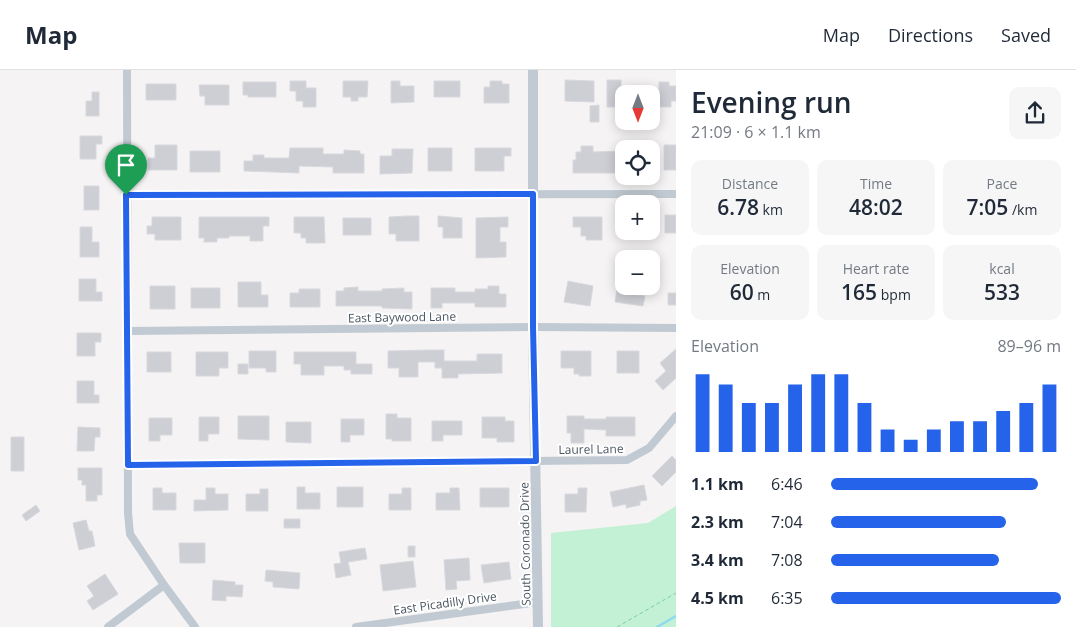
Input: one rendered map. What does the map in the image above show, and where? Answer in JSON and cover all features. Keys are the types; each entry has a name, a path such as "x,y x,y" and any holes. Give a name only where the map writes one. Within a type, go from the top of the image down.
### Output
{"street":[{"path":"126,70 128,513 130,534 195,627"},
{"name":"South Coronado Drive","path":"533,70 533,327 538,627"},
{"path":"126,195 676,194"},
{"name":"East Baywood Lane","path":"128,331 533,327 676,328"},
{"name":"Laurel Lane","path":"128,465 628,460 649,448 676,416"},
{"path":"108,627 164,585"},
{"name":"East Picadilly Drive","path":"356,627 538,602"}],"path":[{"path":"617,627 676,593"}],"green space":[{"path":"676,506 676,627 551,627 551,533 648,523"}],"building":[{"path":"565,80 594,81 594,102 565,101"},
{"path":"607,80 621,80 621,85 615,85 615,107 607,107"},
{"path":"290,81 306,81 306,88 316,88 316,107 303,107 303,101 296,101 296,91 290,91"},
{"path":"343,81 368,81 367,97 358,97 358,101 351,101 351,97 343,97"},
{"path":"391,81 400,81 400,86 414,86 414,102 391,103"},
{"path":"434,81 460,81 460,97 434,97"},
{"path":"490,81 502,81 502,84 509,84 509,103 484,103 484,87 490,87"},
{"path":"243,82 276,82 276,97 248,97 248,95 243,95"},
{"path":"659,82 669,82 669,86 676,86 676,101 671,101 671,107 660,107"},
{"path":"146,84 176,84 176,100 146,100"},
{"path":"199,85 229,85 229,105 205,105 205,96 200,96"},
{"path":"92,92 99,92 99,116 86,116 86,101 92,101"},
{"path":"599,105 599,122 590,122 590,106"},
{"path":"80,136 102,136 102,144 96,144 96,159 80,159"},
{"path":"155,145 177,145 177,170 148,170 148,158 155,158"},
{"path":"664,145 676,145 676,170 664,170"},
{"path":"581,146 593,146 593,152 615,151 615,173 573,173 573,160 576,160 576,152 581,152"},
{"path":"290,148 323,148 323,154 344,154 344,150 360,151 360,154 364,154 364,173 333,173 333,167 299,166 299,173 244,171 244,161 253,161 253,155 264,155 264,158 289,158"},
{"path":"428,148 452,148 452,171 428,171"},
{"path":"475,148 511,148 511,156 504,156 504,171 475,171"},
{"path":"392,149 413,149 412,173 380,174 380,156 392,156"},
{"path":"190,151 220,151 220,172 190,172"},
{"path":"84,186 99,186 99,210 84,210"},
{"path":"665,215 676,215 676,233 665,233"},
{"path":"419,216 419,241 396,241 396,234 389,234 389,217"},
{"path":"438,216 462,218 462,238 443,238 443,227 438,227"},
{"path":"152,217 181,217 181,240 155,240 155,234 147,234 147,226 152,226"},
{"path":"199,217 269,217 269,226 263,226 263,241 250,241 250,236 229,236 229,238 217,238 217,242 204,242 204,238 199,238"},
{"path":"294,217 324,217 325,243 306,243 306,238 301,238 301,233 294,233"},
{"path":"508,217 508,227 500,227 500,242 506,242 506,257 476,258 476,218"},
{"path":"573,217 602,217 602,240 586,240 586,236 581,236 581,227 573,227"},
{"path":"343,218 371,218 371,235 343,235"},
{"path":"80,227 92,227 92,242 99,242 99,257 80,257"},
{"path":"79,279 96,279 96,292 102,292 102,301 79,301"},
{"path":"568,281 593,286 590,306 564,302"},
{"path":"238,282 261,282 261,295 268,295 268,307 238,307"},
{"path":"150,286 175,286 175,309 150,309"},
{"path":"488,286 499,286 499,294 506,294 506,307 475,307 475,303 442,303 442,308 431,308 431,288 455,288 455,292 475,292 475,289 488,289"},
{"path":"358,287 358,291 382,291 382,289 404,288 404,292 412,292 412,309 382,308 382,306 336,306 336,291 344,291 344,288"},
{"path":"191,288 220,288 220,308 191,308"},
{"path":"299,289 320,289 320,307 290,307 290,293 299,293"},
{"path":"668,293 676,293 676,305 668,305"},
{"path":"616,295 645,296 643,306 615,302"},
{"path":"77,333 101,333 101,342 95,342 95,356 77,356"},
{"path":"676,349 676,378 663,390 655,381 666,371 660,363"},
{"path":"444,350 444,361 477,361 477,354 502,354 502,373 458,374 458,378 442,378 442,368 435,368 435,362 418,362 418,377 399,377 399,368 388,368 388,351"},
{"path":"249,351 276,351 276,372 266,372 266,368 249,368"},
{"path":"561,351 591,351 591,376 574,374 574,368 561,368"},
{"path":"617,351 639,351 639,373 617,373"},
{"path":"147,352 171,352 171,372 147,372"},
{"path":"196,352 228,352 228,368 219,368 219,376 196,376"},
{"path":"294,352 356,352 356,364 372,364 372,374 351,374 351,370 344,370 344,366 324,366 324,375 301,375 301,364 294,364"},
{"path":"238,364 248,364 248,374 238,374"},
{"path":"77,381 94,381 94,395 99,395 99,403 77,403"},
{"path":"386,414 397,414 397,418 411,418 411,441 392,441 392,439 386,439"},
{"path":"238,416 269,416 269,440 238,439"},
{"path":"567,416 584,416 584,419 635,417 635,436 606,436 606,430 584,429 584,443 571,443 571,433 567,433"},
{"path":"199,417 219,417 219,434 208,434 208,441 199,441"},
{"path":"482,417 505,417 505,421 514,421 514,442 497,442 497,438 482,438"},
{"path":"149,418 172,418 172,435 160,435 160,441 149,441"},
{"path":"341,419 364,419 364,435 350,435 350,442 341,442"},
{"path":"432,421 462,421 462,435 443,435 443,441 432,441"},
{"path":"286,422 311,422 311,443 286,442"},
{"path":"78,427 100,428 100,437 95,437 94,451 77,451"},
{"path":"11,437 24,437 24,471 11,471"},
{"path":"672,456 676,460 676,472 662,486 652,476"},
{"path":"78,468 102,468 102,495 97,495 97,501 86,501 86,485 82,485 82,480 78,480"},
{"path":"644,485 647,500 640,501 640,505 626,508 626,504 613,507 610,492"},
{"path":"297,487 305,487 305,493 320,493 320,509 297,509"},
{"path":"337,487 363,487 363,507 337,507"},
{"path":"153,488 162,488 162,493 176,493 176,510 153,510"},
{"path":"206,488 215,488 215,494 228,494 228,510 194,511 194,500 206,500"},
{"path":"402,488 411,488 411,510 389,510 389,494 402,494"},
{"path":"450,488 459,488 460,510 436,510 436,493 450,493"},
{"path":"480,488 509,488 509,507 480,507"},
{"path":"578,488 587,488 586,512 565,512 565,494 578,494"},
{"path":"260,489 268,489 268,511 246,511 246,494 260,494"},
{"path":"36,505 40,511 26,521 22,515"},
{"path":"284,519 300,519 300,528 284,528"},
{"path":"86,520 89,531 92,531 95,546 79,550 73,523"},
{"path":"179,543 205,543 205,563 180,563"},
{"path":"408,546 415,546 415,557 408,557"},
{"path":"365,548 367,559 348,562 351,575 336,578 334,564 341,563 339,552"},
{"path":"469,558 470,580 456,581 457,589 446,590 444,560"},
{"path":"413,561 416,587 383,591 380,565"},
{"path":"509,562 511,579 484,583 481,565"},
{"path":"266,570 300,573 299,589 273,587 273,582 265,581"},
{"path":"105,574 118,594 93,610 87,601 94,596 87,586"},
{"path":"213,580 235,582 235,585 243,585 242,597 226,596 226,601 212,600"}],"waterway":[{"path":"657,627 676,616"}],"route":[{"path":"533,194 536,461 128,465 126,195 533,194"}]}
